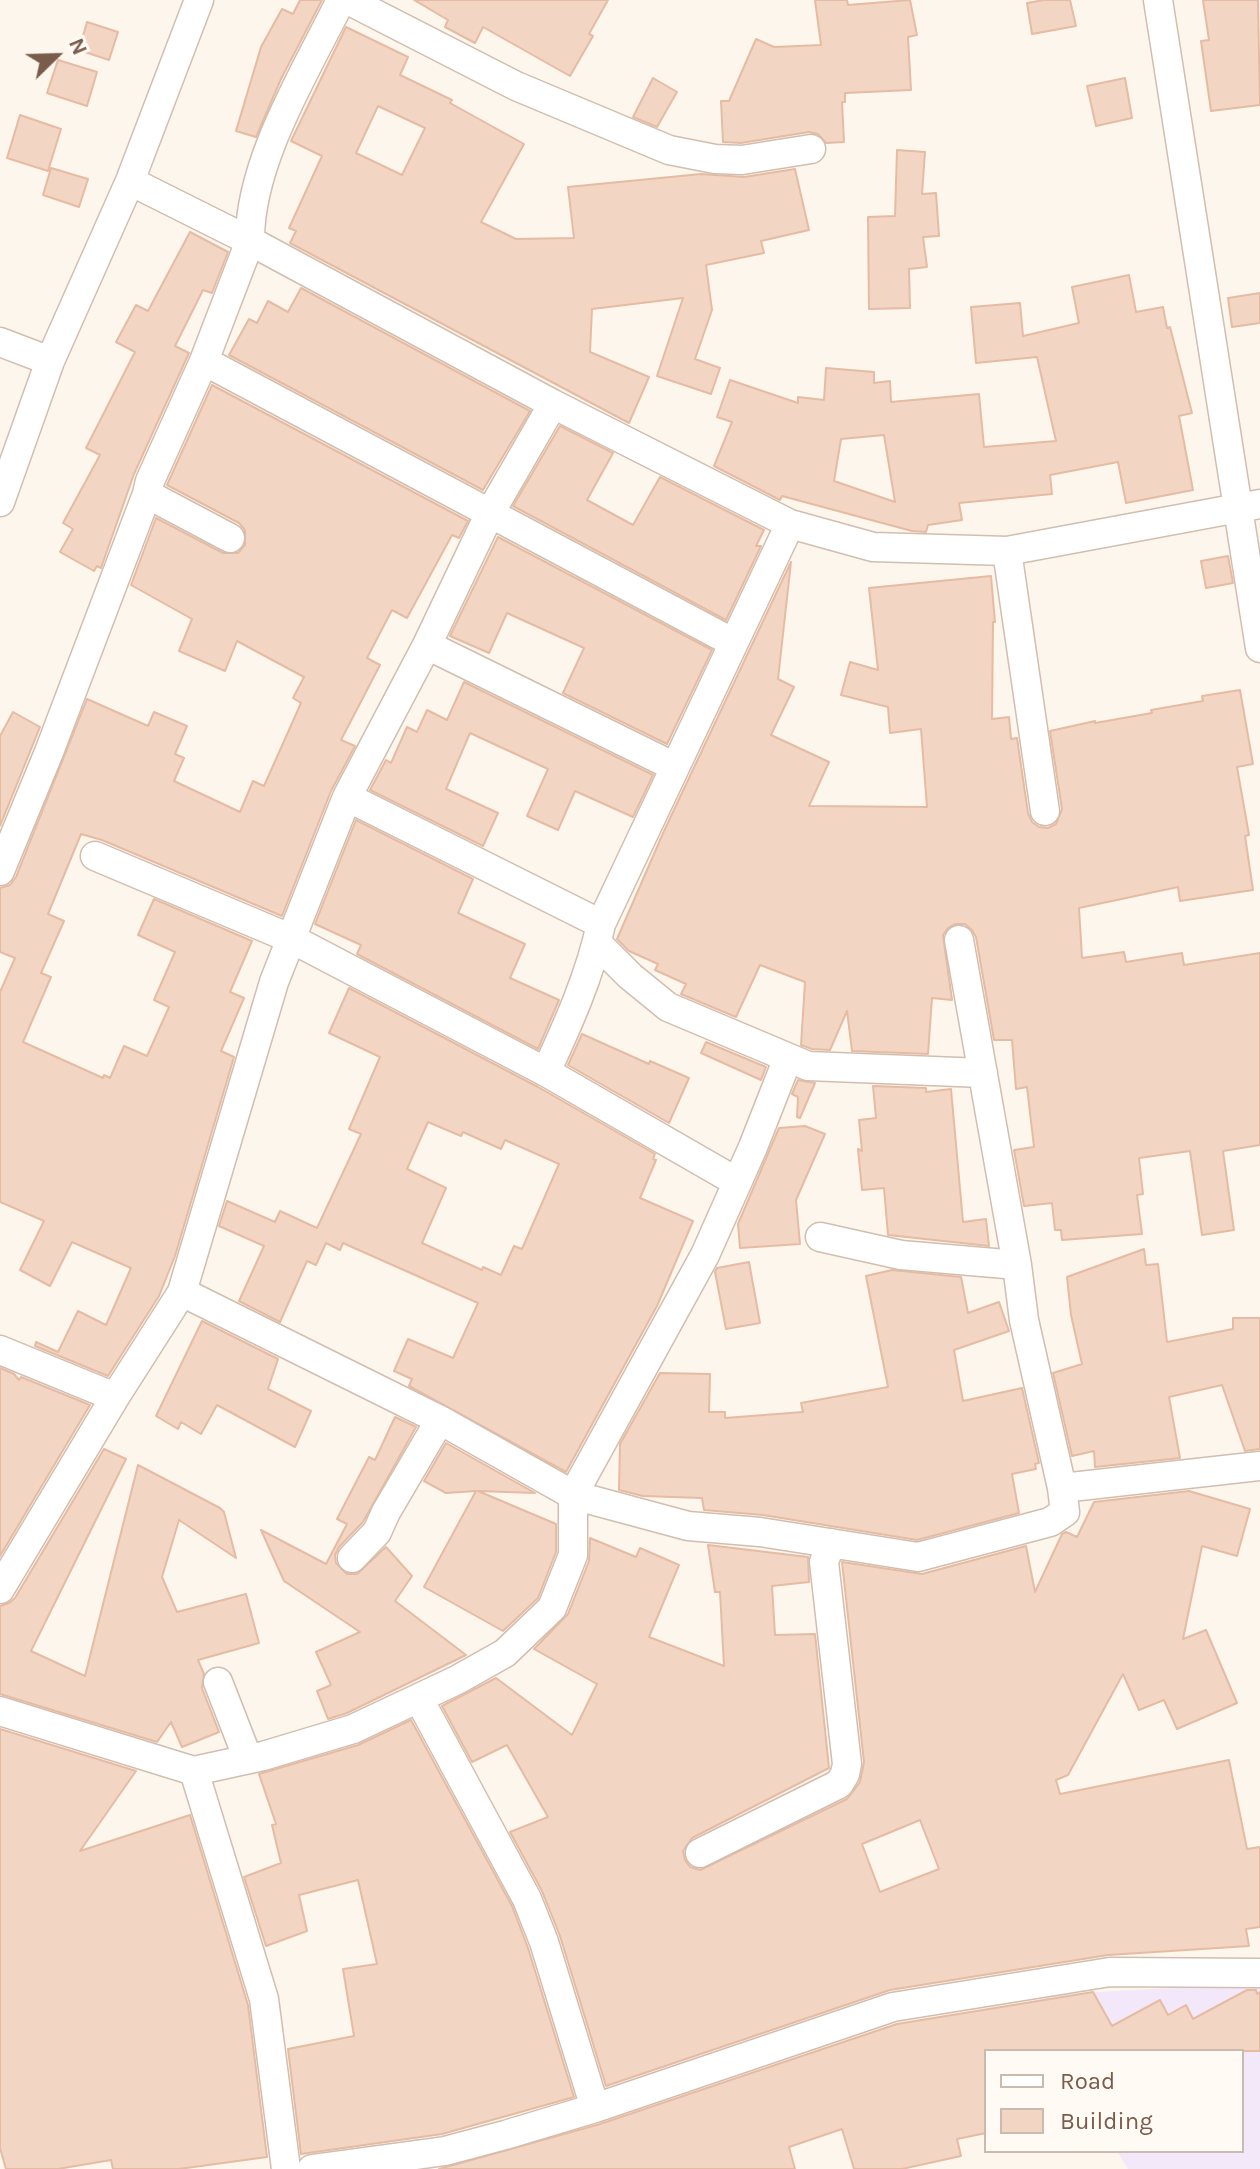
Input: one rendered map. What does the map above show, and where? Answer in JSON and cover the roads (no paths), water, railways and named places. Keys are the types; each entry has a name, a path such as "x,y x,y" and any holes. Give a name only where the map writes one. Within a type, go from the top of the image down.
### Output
{"street":[{"path":"0,502 50,361 130,181 199,0"},
{"path":"0,871 49,752 147,494 204,361 250,241 249,217 260,171 341,0"},
{"path":"348,0 516,86 669,150 715,159 742,160 811,149"},
{"path":"1158,0 1248,505 1260,648"},
{"path":"130,181 250,241 553,404 790,524 873,547 1007,551 1248,505"},
{"path":"0,342 50,361"},
{"path":"204,361 732,642"},
{"path":"0,1589 182,1292 274,982 347,797 427,645 490,513 553,404"},
{"path":"147,494 230,538"},
{"path":"546,1072 574,1010 599,934 732,642 790,524"},
{"path":"1007,551 1045,811"},
{"path":"427,645 675,767"},
{"path":"347,797 599,934 630,976 668,1007 808,1066 983,1073"},
{"path":"95,856 292,939 546,1072 737,1182"},
{"path":"182,1292 440,1420 573,1495 688,1526 760,1532 918,1557 1050,1522 1065,1512 1062,1488 1024,1320 959,940"},
{"path":"0,1711 194,1771 353,1729 419,1699 505,1653 552,1608 573,1555 573,1495 705,1255 788,1058"},
{"path":"820,1237 901,1255 1017,1265"},
{"path":"0,1350 115,1397"},
{"path":"352,1558 377,1532 440,1420"},
{"path":"1062,1488 1260,1466"},
{"path":"700,1853 839,1784 845,1774 847,1764 824,1562 831,1543"},
{"path":"218,1682 248,1759"},
{"path":"419,1699 527,1899 544,1942 595,2108"},
{"path":"194,1771 264,1999 286,2169"},
{"path":"312,2169 445,2151 595,2108 893,2007 1110,1972 1260,1973"}]}
